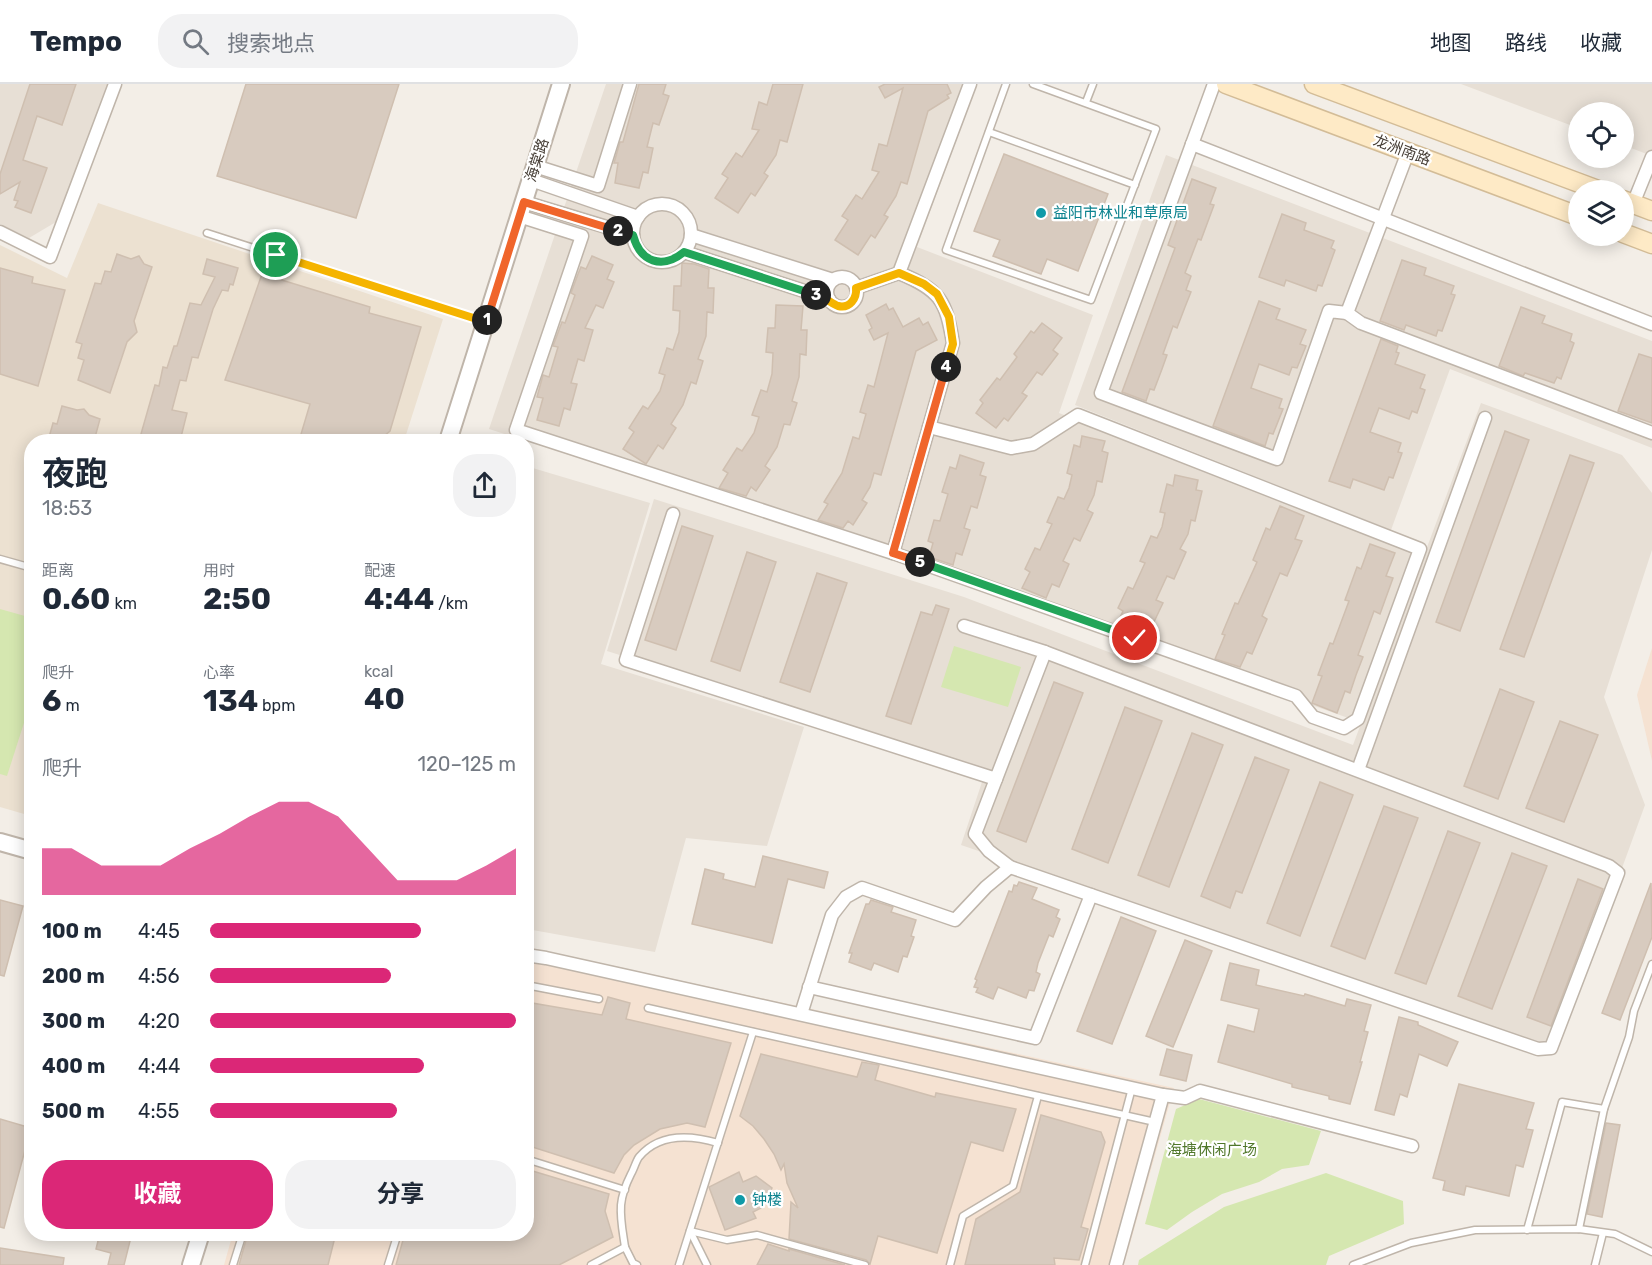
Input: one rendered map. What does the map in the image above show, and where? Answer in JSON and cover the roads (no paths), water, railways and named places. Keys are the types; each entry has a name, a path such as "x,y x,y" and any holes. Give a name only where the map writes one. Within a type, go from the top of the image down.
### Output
{"main road":[{"name":"龙洲南路","path":"1226,84 1568,212"},
{"name":"龙洲南路","path":"1314,84 1571,180"},
{"path":"1634,204 1652,211"},
{"path":"1634,237 1652,244"}],"street":[{"path":"0,232 50,257 115,84"},
{"name":"海棠路","path":"450,434 561,84"},
{"path":"528,434 516,430 587,221 630,84"},
{"path":"899,273 970,84"},
{"path":"1214,84 1101,393 1277,459 1329,311 1347,313 1360,323 1652,433"},
{"path":"1192,144 1652,324"},
{"path":"1347,313 1408,152"},
{"path":"1634,191 1652,157"},
{"path":"533,173 598,186"},
{"path":"533,173 593,202 638,217"},
{"path":"653,206 671,206 680,210 686,217 691,235 684,252 667,262 648,259 636,245 633,235 638,217 644,210 653,206"},
{"path":"522,209 587,221 633,235"},
{"path":"522,209 582,236"},
{"path":"684,252 829,299 836,305 849,304 856,297 854,283 846,278 832,280 691,235"},
{"path":"856,288 899,273 924,284 937,294 949,317 953,344 893,553"},
{"path":"829,299 828,289 832,280"},
{"path":"534,436 893,553 1296,696 1313,717 1344,728 1358,719 1420,549 1078,414 1033,444 1011,448 928,427"},
{"path":"1358,770 1485,418"},
{"path":"673,514 626,660 996,779"},
{"path":"964,627 1045,652 1609,866 1618,873 1551,1048 1538,1049 1010,867 989,851 975,834 1045,652"},
{"path":"0,842 24,849"},
{"path":"801,1014 832,915 846,897 862,888 956,920 986,887 1010,867"},
{"path":"810,987 1035,1038 1091,895"},
{"path":"534,956 1163,1095 1185,1098 1200,1091 1412,1146"},
{"path":"1116,1265 1163,1095"},
{"path":"191,1265 198,1241"}],"lane":[{"path":"1006,84 946,250 1090,300 1156,129 1033,84"},
{"path":"1086,102 1093,84"},
{"path":"989,132 1134,185"},
{"path":"207,233 486,322"},
{"path":"0,559 24,566"},
{"path":"1579,1229 1604,1108 1629,1037 1634,1011 1652,964"},
{"path":"534,987 599,999"},
{"path":"648,1008 1155,1122"},
{"path":"679,1265 753,1032"},
{"path":"1085,1265 1132,1088"},
{"path":"950,1265 963,1216 1013,1186 1038,1096"},
{"path":"1527,1230 1563,1102 1604,1108"},
{"path":"637,1265 633,1263 626,1247 621,1223 621,1203 624,1190 639,1157 657,1143 682,1136 718,1143"},
{"path":"534,1162 624,1190"},
{"path":"1353,1265 1411,1243 1475,1230 1579,1229 1614,1234 1652,1252"},
{"path":"690,1231 707,1265"},
{"path":"690,1231 727,1240 758,1235 865,1265"},
{"path":"1595,1265 1603,1233"},
{"path":"233,1265 240,1241"},
{"path":"388,1265 396,1241"},
{"path":"591,1265 626,1247"}],"place":[{"name":"益阳市林业和草原局","path":"1041,213"},
{"name":"钟楼","path":"740,1200"}],"park label":[{"name":"海塘休闲广场","path":"1212,1150"}]}
